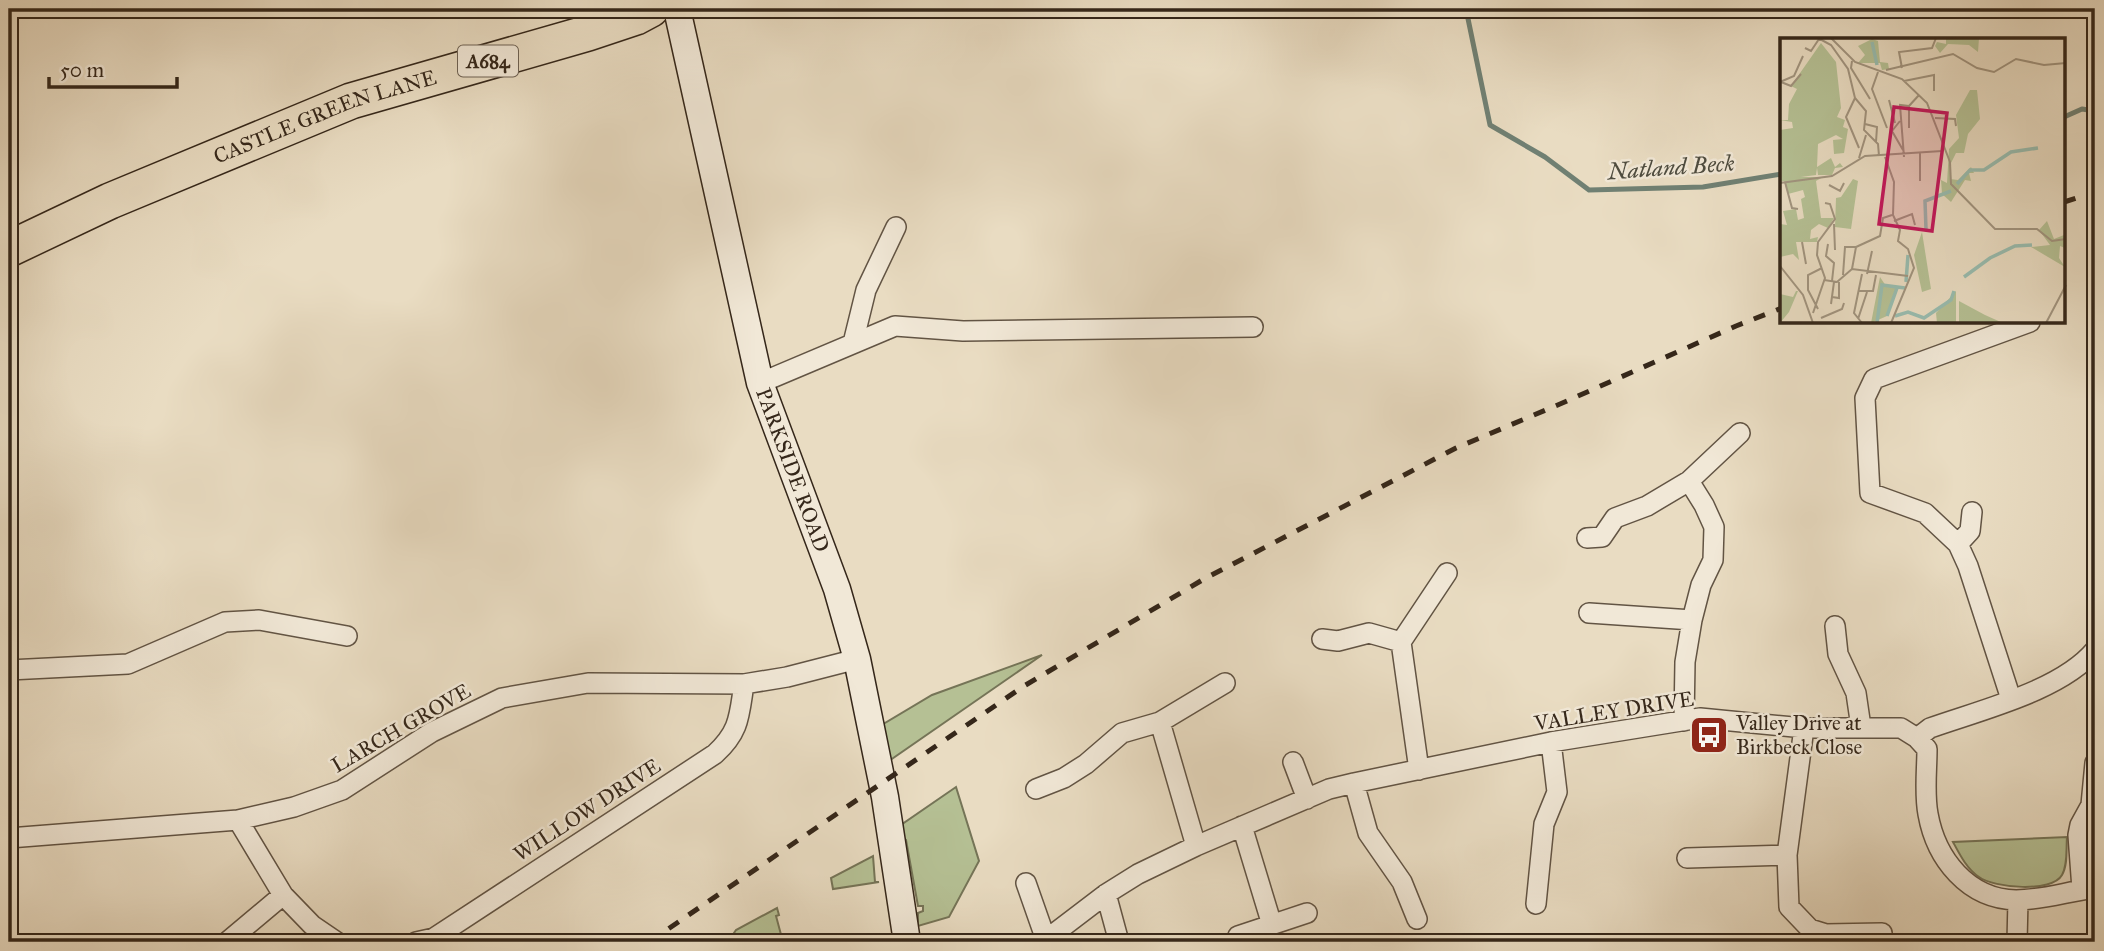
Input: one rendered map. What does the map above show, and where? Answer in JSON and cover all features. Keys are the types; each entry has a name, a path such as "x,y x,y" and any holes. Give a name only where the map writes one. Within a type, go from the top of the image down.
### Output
{"highway":[{"name":"CASTLE GREEN LANE","path":"9,249 110,201 351,101 588,33 636,17 651,9"}],"street":[{"name":"PARKSIDE ROAD","path":"677,9 760,383 837,589 858,659 885,797 906,936"},
{"path":"853,344 866,290 895,227"},
{"path":"2011,699 1968,566 1958,544 1925,513 1870,493 1865,398 1874,379 2025,324"},
{"path":"760,383 895,326 963,331 1253,327"},
{"path":"1587,538 1602,537 1615,519 1647,506 1689,481 1740,433"},
{"path":"1684,721 1685,662 1701,585 1713,560 1714,527 1689,481"},
{"path":"1958,544 1970,531 1972,512"},
{"path":"1419,770 1401,642 1447,573"},
{"path":"1590,613 1692,620"},
{"path":"9,670 128,664 225,622 259,620 347,636"},
{"path":"1835,626 1838,654 1856,693 1861,727"},
{"path":"1322,639 1338,641 1369,633 1401,642"},
{"path":"2090,761 2091,805 2080,825 2078,835 2089,889 2018,900 2001,899 1976,890 1957,874 1937,842 1930,820 1927,749 1917,738 1930,727 2055,681 2076,669 2095,650"},
{"name":"LARCH GROVE","path":"9,838 238,820 294,807 342,790 432,732 502,698 589,683 744,684 787,677 858,659"},
{"name":"WILLOW DRIVE","path":"416,942 434,938 715,754 730,740 738,723 744,684"},
{"path":"1036,789 1064,778 1086,764 1122,733 1160,722 1225,684"},
{"name":"VALLEY DRIVE","path":"1026,883 1045,941 1105,894 1138,874 1329,789 1354,783 1551,742 1700,718 1804,728 1901,729 1917,738"},
{"path":"1160,722 1196,846"},
{"path":"1804,728 1787,855 1789,907 1810,929 1826,934 1882,933"},
{"path":"1536,904 1544,824 1557,792 1551,742"},
{"path":"1293,762 1307,799"},
{"path":"1354,783 1368,833 1402,882 1417,919"},
{"path":"238,820 284,895 312,925 337,942"},
{"path":"1242,826 1272,925"},
{"path":"1686,858 1787,855"},
{"path":"1105,894 1119,942"},
{"path":"227,942 284,895"},
{"path":"2017,942 2018,900"},
{"path":"1238,936 1307,914"}],"green space":[{"path":"1042,655 886,763 880,726 932,695"},
{"path":"956,787 979,861 949,917 918,926 918,913 923,911 923,906 918,906 906,840 900,837 898,827"},
{"path":"2067,837 2066,862 2062,875 2047,884 2022,887 1997,884 1979,877 1967,866 1953,842"},
{"path":"873,856 875,882 879,882 833,889 831,878"},
{"path":"777,908 779,915 776,916 783,942 728,942 736,930"}],"waterway":[{"name":"Natland Beck","path":"1466,9 1490,125 1545,157 1589,190 1703,187 1780,174"},
{"name":"Natland Beck","path":"2066,116 2082,109 2095,111"}],"railway":[{"path":"2066,201 2095,192"},
{"path":"649,942 1024,686 1204,579 1456,448 1780,309"}],"place":[{"name":"Valley Drive at Birkbeck Close","path":"1709,735"}]}
